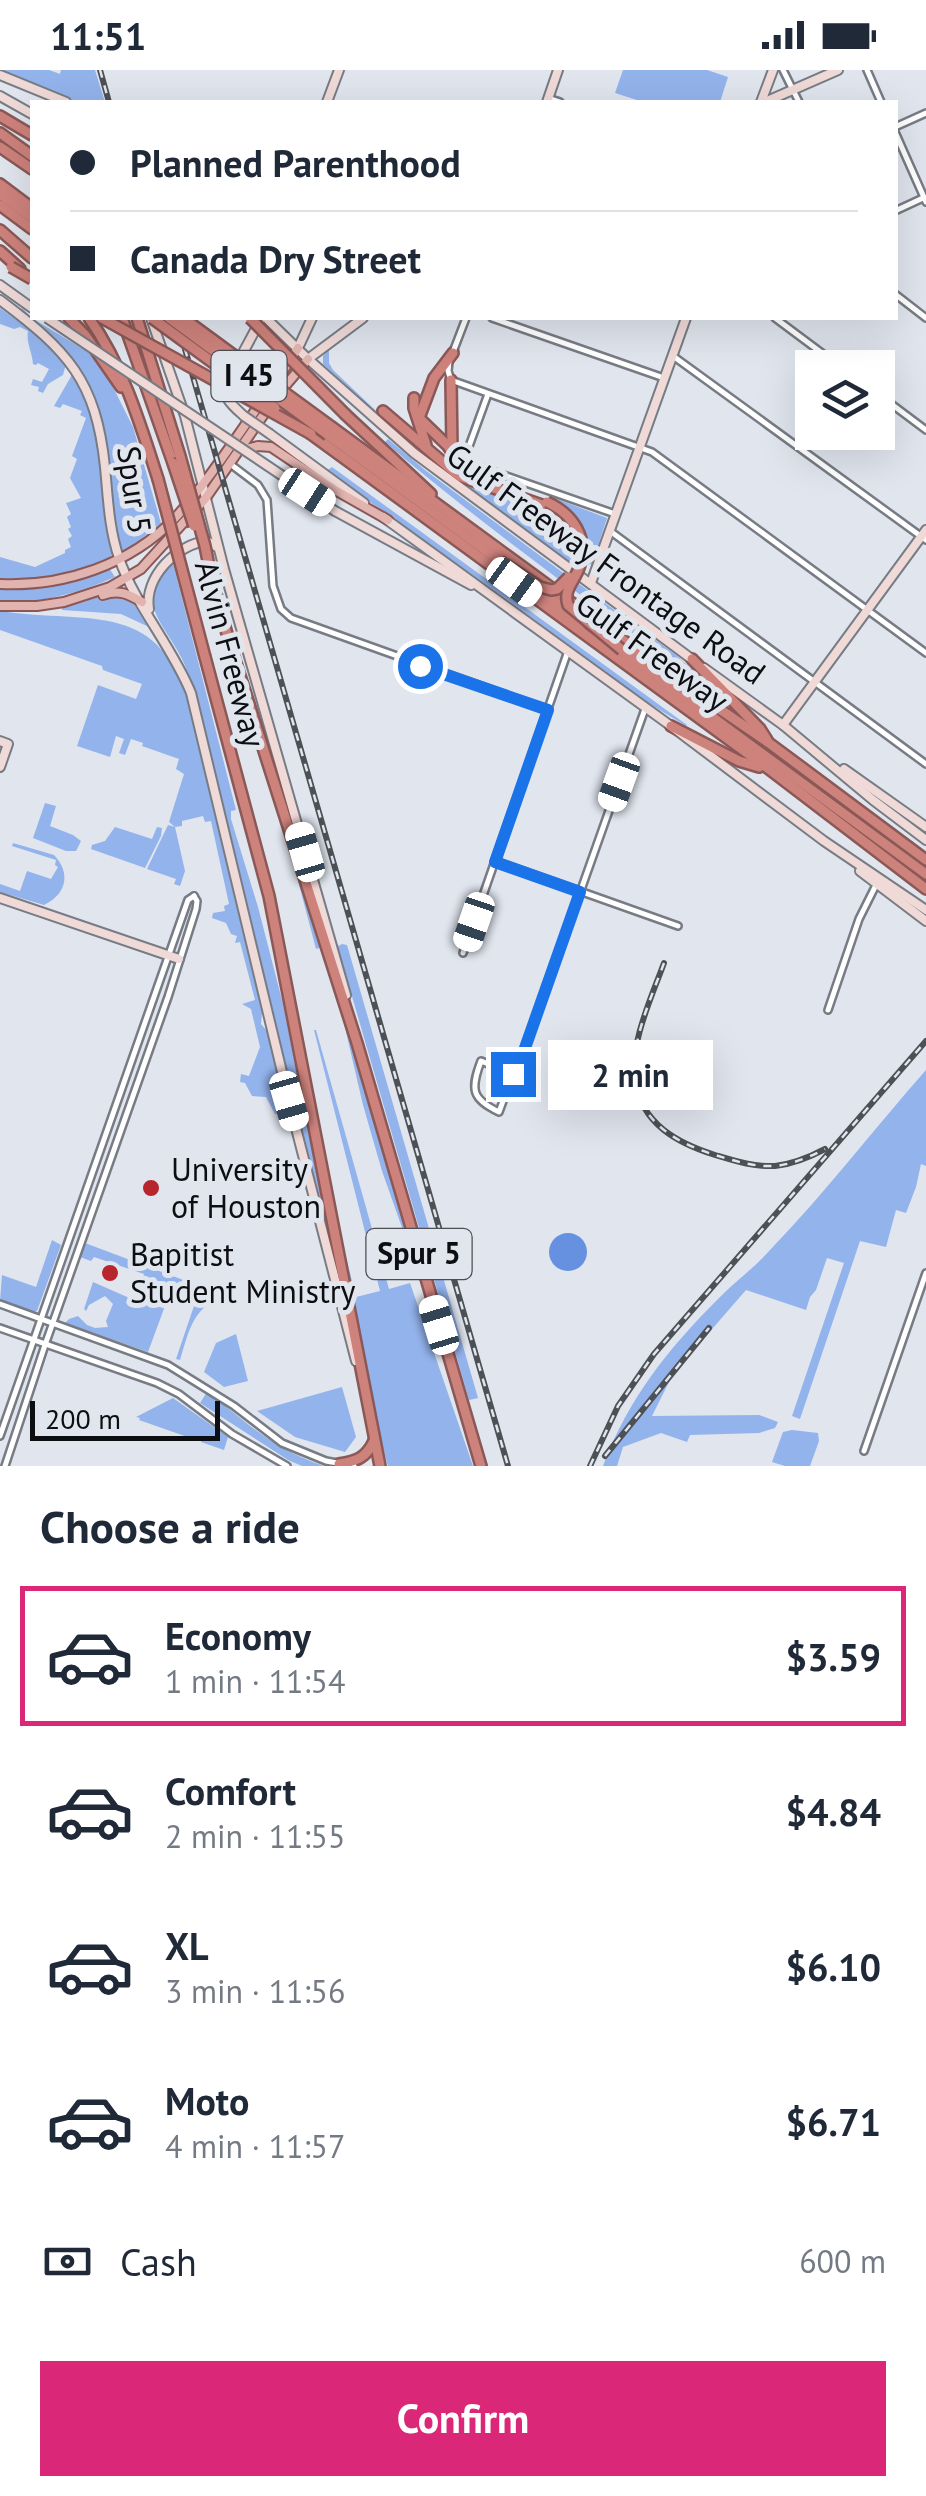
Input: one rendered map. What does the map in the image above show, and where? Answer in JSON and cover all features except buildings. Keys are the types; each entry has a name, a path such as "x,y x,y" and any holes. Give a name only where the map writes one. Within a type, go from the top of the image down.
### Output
{"highway":[{"path":"3,117 30,134"},
{"path":"0,133 30,155"},
{"path":"0,147 30,168"},
{"path":"0,184 30,206"},
{"path":"0,194 30,222"},
{"path":"0,205 30,222"},
{"path":"0,230 30,256"},
{"path":"0,250 30,278"},
{"path":"0,261 30,279"},
{"path":"71,320 108,366 141,425"},
{"path":"90,320 113,356 141,425"},
{"path":"106,320 311,434"},
{"path":"123,320 176,460"},
{"path":"138,320 176,460"},
{"name":"Gulf Freeway","path":"154,320 311,434 328,435 439,503 680,682 769,743 926,874"},
{"name":"Gulf Freeway","path":"171,320 747,742 926,860"},
{"name":"Gulf Freeway","path":"184,320 328,435 926,889"},
{"path":"252,320 439,503"},
{"path":"419,418 434,378 452,352"},
{"path":"451,380 453,452"},
{"path":"414,398 422,436 430,452"},
{"path":"384,411 459,476 546,504 564,517 575,535 576,559 557,589 546,589 500,561"},
{"path":"419,418 443,440 469,474 564,511 571,518 582,542 580,566 566,596 568,605 622,650"},
{"name":"Alvin Freeway","path":"141,425 268,896 365,1399"},
{"path":"405,432 443,440"},
{"name":"Alvin Freeway","path":"176,460 356,1043"},
{"path":"692,658 769,743"},
{"path":"671,726 739,761 768,769"},
{"name":"Spur 5","path":"356,1043 480,1466"},
{"name":"Spur 5","path":"365,1399 380,1466"},
{"path":"339,1464 358,1461 374,1441"}],"main road":[{"path":"328,100 339,70"},
{"path":"548,100 558,70"},
{"path":"764,100 772,70"},
{"path":"768,100 838,70"},
{"path":"0,75 61,100"},
{"path":"0,96 30,113"},
{"path":"0,285 30,307"},
{"name":"Spur 5","path":"0,300 57,346 88,392 101,432 110,518 119,558 191,693 365,1399"},
{"path":"50,320 335,510 494,598"},
{"name":"Spur 5","path":"152,320 185,416 219,551 358,1034 356,1043"},
{"path":"263,320 225,387 229,401 244,416 842,854 926,910"},
{"name":"Gulf Freeway Frontage Road","path":"266,320 414,453 784,725 926,840"},
{"path":"37,598 40,588 75,581 146,544 175,518 298,348 311,320"},
{"path":"60,602 90,595 141,569 205,499 268,408 308,359 360,320"},
{"path":"592,584 685,320"},
{"path":"238,451 271,447 334,490 388,520"},
{"path":"784,725 924,536"},
{"path":"150,617 149,590 160,570 195,542 208,541 219,551"},
{"path":"0,584 43,583 93,570"},
{"path":"0,606 37,598 76,605 117,591 142,602"},
{"path":"0,741 8,744 0,767"},
{"path":"815,750 926,827"},
{"path":"842,854 876,885 926,920"},
{"path":"0,898 174,957"}],"street":[{"path":"784,70 797,100"},
{"path":"866,70 881,100"},
{"path":"898,128 926,114"},
{"path":"898,137 925,199 898,210"},
{"path":"898,296 926,318"},
{"path":"465,320 448,366 451,380 652,452 926,653"},
{"path":"498,320 664,378"},
{"path":"777,320 818,350"},
{"path":"673,356 924,536"},
{"path":"488,394 468,449 469,463 616,514"},
{"path":"895,407 926,430"},
{"path":"230,464 258,485 267,500 274,586 282,608 291,618 548,710"},
{"path":"610,532 926,764"},
{"path":"463,953 568,652"},
{"path":"513,1074 480,1061 474,1092 480,1102 500,1112 645,709"},
{"path":"495,862 678,926"},
{"path":"828,1010 858,919 876,885"},
{"path":"5,1466 168,997 174,957 180,924 188,900 194,896 197,905 190,927 174,957 0,1436 14,1440"},
{"path":"180,924 190,927"},
{"path":"864,1451 926,1273"},
{"path":"0,1304 168,1365 205,1386 282,1443 326,1461 354,1466"},
{"path":"0,1328 157,1383 287,1466"}],"shaded area":[{"path":"0,70 49,70 60,74 61,70 95,70 104,100 69,100"},
{"path":"623,70 707,70 728,77 721,100 637,100 615,93"},
{"path":"0,308 44,340 66,364 63,375 48,384 43,393 31,385 33,379 42,382 49,369 33,364 28,331 0,324"},
{"path":"31,320 96,357 133,427 161,523 123,553 115,525 107,447 95,400 75,363"},
{"path":"329,349 333,370 393,427 475,486 557,516 568,529 546,527 561,533 573,554 571,563 389,425 323,364"},
{"path":"73,373 94,416 113,553 109,560 68,572 0,579 0,557 35,567 71,547 67,517 71,514 66,503 81,498 70,478 77,459 72,456 86,418 80,415 82,411 63,404 60,408 54,406"},
{"path":"388,439 566,575 561,581 516,547 406,460 385,442"},
{"path":"332,467 687,725 645,701 326,471"},
{"path":"549,496 607,518 592,564 583,565 571,513"},
{"path":"173,563 236,810 231,811 231,819 283,1004 325,1217 322,1218 193,687 183,660 154,610 155,588"},
{"path":"109,568 115,577 73,593 0,602 0,588 56,585"},
{"path":"575,581 676,655 719,697 571,588"},
{"path":"119,586 127,587 149,627 121,614 62,610 62,607"},
{"path":"0,611 119,624 142,633 162,650 178,675 192,712 262,1012 261,1024 267,1031 286,1106 284,1112 279,1107 279,1114 275,1114 266,1097 252,1096 245,1083 240,1082 241,1074 249,1076 260,1047 251,1009 242,1004 255,1000 240,942 235,943 237,936 231,934 226,923 212,918 213,913 225,911 224,906 229,904 211,821 205,822 203,816 182,821 182,826 175,827 169,822 184,774 176,769 179,759 131,739 125,755 119,753 124,739 116,736 110,757 77,746 98,685 136,699 142,684 0,630"},
{"path":"264,732 415,1252 411,1253 382,1171 326,946 316,949 259,733"},
{"path":"45,803 56,806 50,826 81,841 76,851 33,838"},
{"path":"168,825 175,827 185,871 180,886 174,884 176,879 147,869"},
{"path":"115,827 152,839 157,827 162,828 145,868 91,849 105,841"},
{"path":"13,843 54,855 63,869 62,889 44,905 0,892 0,884 20,891 27,871 51,879 58,867 56,860 12,846"},
{"path":"347,945 478,1398 469,1400 338,948"},
{"path":"314,1030 389,1289 410,1283 473,1466 388,1466 342,1254 345,1253 356,1297 380,1291"},
{"path":"926,1070 926,1166 921,1164 906,1213 896,1210 886,1247 860,1241 800,1419 792,1416 844,1263 827,1258 806,1310 746,1290 673,1374 652,1416 759,1415 778,1422 775,1428 759,1433 690,1435 687,1442 661,1433 623,1447 617,1466 603,1466 625,1418 667,1355 830,1184"},
{"path":"568,1233 581,1239 587,1252 581,1265 568,1271 555,1265 549,1252 555,1239"},
{"path":"52,1240 61,1245 37,1311 0,1301 2,1275 36,1287"},
{"path":"85,1243 202,1287 206,1306 192,1324 180,1360 176,1359 197,1297 172,1287 148,1352 65,1323 78,1316 95,1328 108,1327 106,1321 113,1304 105,1296 84,1309 93,1282 134,1300 144,1274 94,1257 91,1261 80,1257"},
{"path":"236,1334 248,1381 224,1387 204,1372 216,1343"},
{"path":"342,1387 356,1437 345,1452 295,1437 257,1411"},
{"path":"207,1392 275,1443 324,1466 302,1466 288,1460 200,1403"},
{"path":"173,1398 228,1437 224,1450 136,1417"},
{"path":"783,1432 818,1433 810,1466 772,1462"}],"railway":[{"path":"100,70 108,100"},
{"path":"177,320 508,1466"},
{"path":"664,963 635,1052 635,1081 653,1120 687,1144 752,1165 782,1165 825,1149"},
{"path":"590,1466 618,1406 654,1354 926,1041"},
{"path":"605,1456 709,1328"}],"place":[{"name":"University of Houston","path":"151,1188"},
{"name":"Bapitist Student Ministry","path":"110,1273"}],"route":[{"path":"420,666 548,710 495,862 580,892 513,1074"}]}
